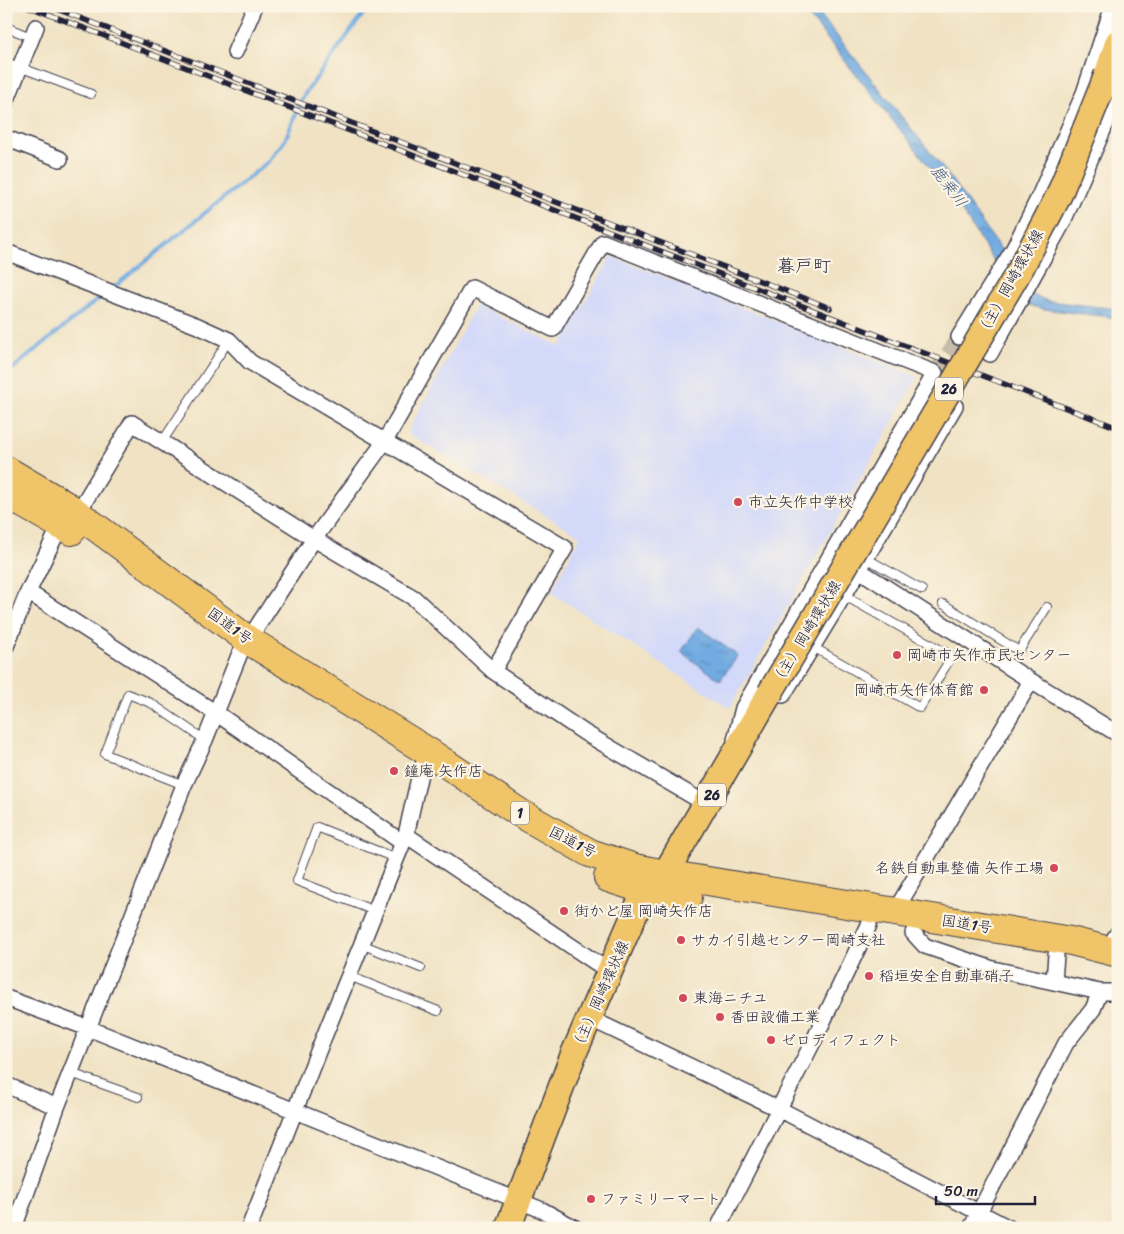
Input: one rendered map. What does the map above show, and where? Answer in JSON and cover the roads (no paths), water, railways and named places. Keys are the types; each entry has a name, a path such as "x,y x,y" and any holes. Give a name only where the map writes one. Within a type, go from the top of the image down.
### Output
{"highway":[{"name":"国道1号","path":"6,470 244,646 425,761 515,832 575,865 869,926 913,933 1055,968 1115,951"},
{"name":"国道1号","path":"6,494 69,515"},
{"name":"国道1号","path":"655,882 894,913 1071,941 1115,951"}],"main road":[{"name":"（主）岡崎環状線","path":"508,1228 589,1018 655,882 728,768 770,693 1021,268 1112,85 1118,42"}],"street":[{"path":"235,52 255,6"},
{"path":"959,337 1013,250 1084,93 1113,6"},
{"path":"6,102 13,65 34,33"},
{"path":"990,354 1062,224 1112,85"},
{"path":"6,138 60,159"},
{"path":"14,1228 57,1107 184,785 244,646 314,538 385,441 472,288 553,329 603,242 934,372 743,708 728,768"},
{"path":"1013,250 1038,270"},
{"path":"6,252 229,340 250,362 564,548 493,671"},
{"path":"728,768 762,728 813,647 955,406 925,389"},
{"path":"6,646 28,592 69,515 132,423 314,538 414,598 493,671 585,733 706,804"},
{"path":"862,564 1031,681 1118,734"},
{"path":"28,592 610,972"},
{"path":"894,913 1031,681"},
{"path":"249,1228 318,1049 404,839 425,761"},
{"path":"718,1228 869,926"},
{"path":"1055,968 1100,992 1118,992"},
{"path":"971,1228 1066,1043 1094,1009 1100,992"},
{"path":"6,998 88,1028 519,1200 575,1228"},
{"path":"589,1018 779,1109 1009,1228"},
{"path":"6,1085 57,1107"}],"lane":[{"path":"6,27 34,33"},
{"path":"13,65 91,94"},
{"path":"162,442 229,340"},
{"path":"862,564 922,590"},
{"path":"813,647 920,708 952,656 843,595"},
{"path":"943,604 1019,651 1047,606"},
{"path":"184,785 105,754 128,694 151,703 205,740"},
{"path":"375,911 297,880 316,827 395,858"},
{"path":"361,944 420,968"},
{"path":"349,976 438,1011"},
{"path":"71,1073 138,1097"}],"water":[{"name":"鹿乗川","path":"801,6 813,6 947,173 1033,295 1048,301 1118,309 1118,318 1043,309 1021,303 961,210 925,161"},
{"path":"698,627 738,656 720,680 681,652"}],"waterway":[{"path":"114,287 269,161 285,140 304,95 369,6"},
{"path":"6,374 102,296"}],"tunnel":[{"path":"935,373 959,337"}],"railway":[{"path":"27,6 1118,428"},
{"path":"49,6 830,308"}],"place":[{"name":"市立矢作中学校","path":"738,502"},
{"name":"岡崎市矢作市民センター","path":"897,655"},
{"name":"岡崎市矢作体育館","path":"984,690"},
{"name":"鐘庵 矢作店","path":"394,771"},
{"name":"名鉄自動車整備 矢作工場","path":"1054,868"},
{"name":"街かど屋 岡崎矢作店","path":"564,911"},
{"name":"サカイ引越センター岡崎支社","path":"681,940"},
{"name":"稻垣安全自動車硝子","path":"869,976"},
{"name":"東海ニチユ","path":"683,998"},
{"name":"香田設備工業","path":"720,1017"},
{"name":"ゼロディフェクト","path":"771,1040"},
{"name":"ファミリーマート","path":"591,1199"}],"district":[{"name":"暮戸町","path":"804,266"}]}
